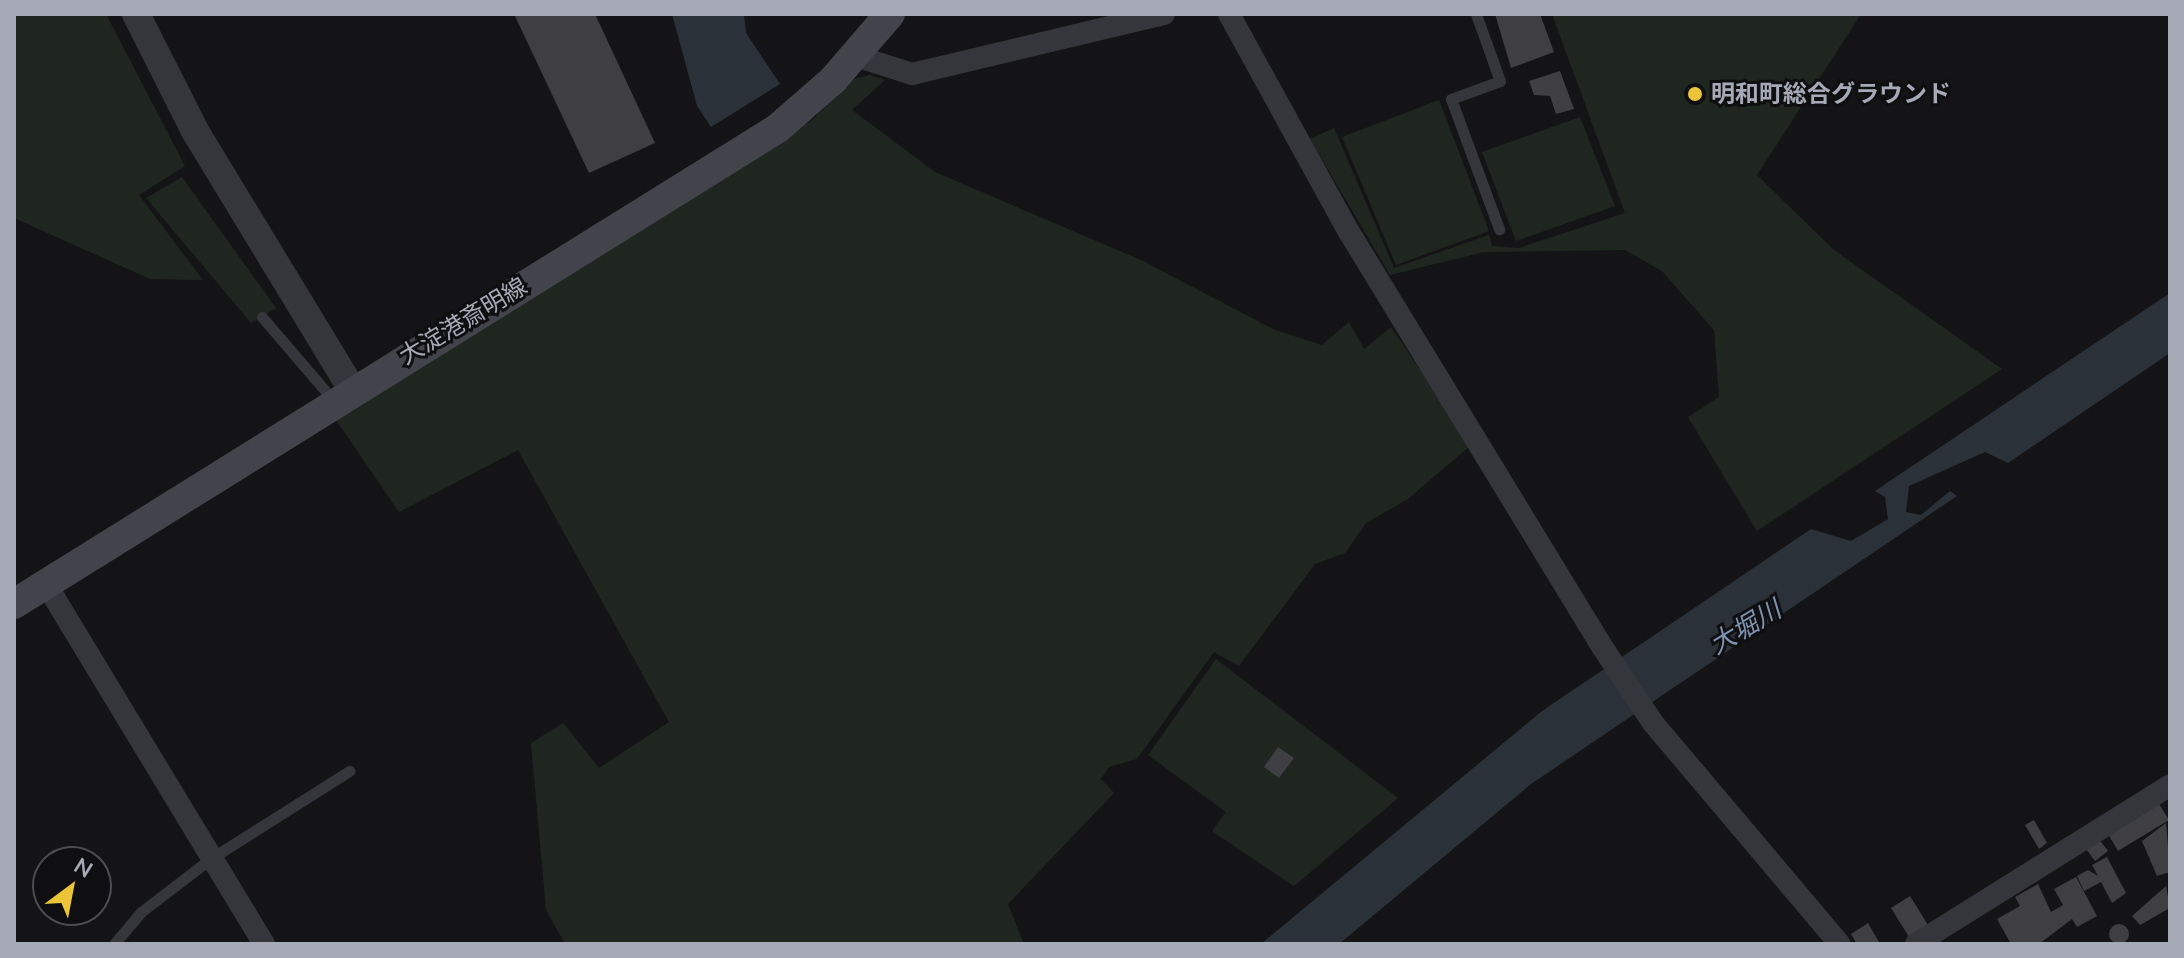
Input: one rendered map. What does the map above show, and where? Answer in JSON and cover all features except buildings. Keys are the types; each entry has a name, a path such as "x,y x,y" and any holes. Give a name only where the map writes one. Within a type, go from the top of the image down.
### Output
{"main road":[{"name":"大淀港斎明線","path":"14,604 342,394 778,128 856,56 890,14"}],"street":[{"path":"136,14 195,131 342,394"},
{"path":"856,56 912,74 1164,14"},
{"path":"1229,14 1349,232 1603,648 1653,723 1840,944"},
{"path":"46,584 264,944"},
{"path":"1916,944 2170,785"}],"lane":[{"path":"1476,14 1500,81 1451,99 1499,229"},
{"path":"262,317 342,394"},
{"path":"114,944 141,912 210,859 349,771"}],"shaded area":[{"path":"14,14 106,14 185,166 139,195 203,280 150,279 14,218"},
{"path":"1552,14 1861,14 1757,175 1834,250 2002,369 1757,531 1688,417 1719,397 1714,330 1662,271 1625,250 1484,252 1390,275 1310,139 1334,128 1394,268 1489,235 1492,246 1519,248 1625,213"},
{"path":"870,75 885,80 852,110 935,172 1143,261 1275,330 1322,345 1349,322 1364,349 1391,327 1471,445 1408,499 1366,523 1345,553 1315,564 1239,666 1214,652 1137,759 1109,767 1101,779 1114,793 1008,904 1024,944 565,944 546,910 531,743 563,723 599,768 669,722 518,450 399,512 334,417 812,120 854,79"},
{"path":"1439,100 1489,231 1396,265 1342,137"},
{"path":"1580,117 1615,206 1516,241 1482,152"},
{"path":"182,177 276,308 251,323 146,198"},
{"path":"1216,659 1398,798 1294,886 1212,831 1226,812 1148,755"}],"water":[{"path":"672,14 744,14 746,33 780,84 711,127 697,106"},
{"name":"大堀川","path":"2170,293 2170,353 2008,463 1985,452 1909,486 1906,512 1921,515 1950,491 1957,496 1531,784 1339,944 1261,944 1542,711 1811,529 1851,541 1888,519 1885,497 1875,491"}],"place":[{"name":"明和町総合グラウンド","path":"1695,94"}]}
